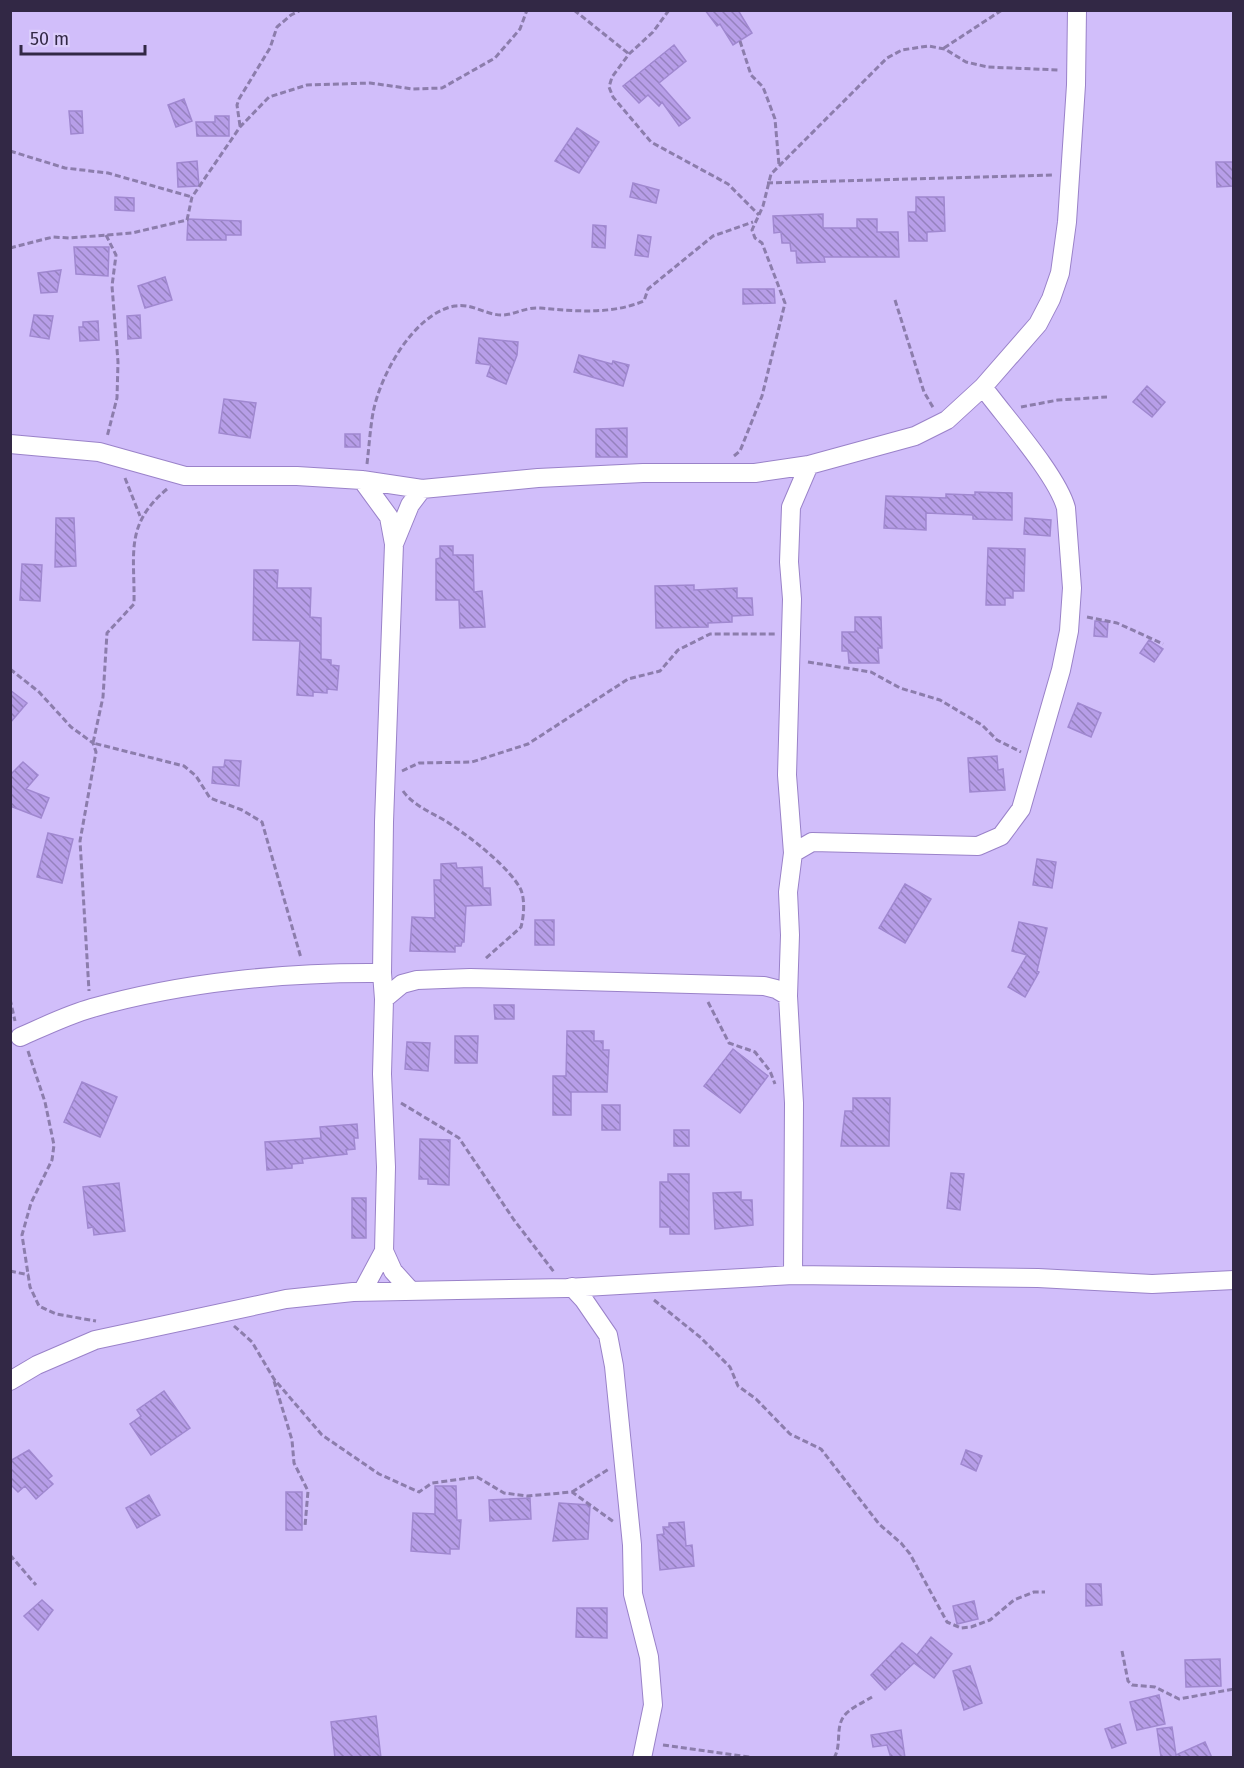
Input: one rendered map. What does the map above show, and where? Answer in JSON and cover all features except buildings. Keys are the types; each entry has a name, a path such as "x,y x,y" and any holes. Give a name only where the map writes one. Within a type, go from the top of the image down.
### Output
{"street":[{"path":"10,444 106,453 178,476 297,476 364,480 422,489 538,478 755,472 809,465 915,436 947,420 983,387 1038,324 1052,299 1060,273 1070,175 1077,10"},
{"path":"793,853 812,842 957,846 989,843 1001,836 1021,809 1060,670 1070,617 1072,588 1063,496 983,387"},
{"path":"794,1275 794,1091 788,996 790,935 788,892 793,853 787,775 791,634 791,507 809,465"},
{"path":"364,480 389,517 394,544 390,773 382,968 384,999 382,1089 386,1167 384,1251 393,1271 411,1291"},
{"path":"394,544 410,505 422,489"},
{"path":"20,1037 90,1008 183,989 382,968 411,982"},
{"path":"384,999 402,984 470,978 764,986 776,989 788,996"},
{"path":"362,1292 384,1251"},
{"path":"10,1381 37,1365 95,1340 216,1312 286,1299 362,1292 570,1288 794,1275 1038,1278 1152,1284 1233,1280"},
{"path":"570,1288 584,1300 608,1335 614,1366 630,1524 633,1594 649,1657 653,1705 642,1758"}],"path":[{"path":"240,127 237,105 239,99 270,48 277,27 301,10"},
{"path":"10,248 53,237 69,238 132,233 188,219 192,197 240,127 269,96 307,86 370,83 413,89 442,88 495,58 520,29 527,10"},
{"path":"574,10 629,54"},
{"path":"669,10 653,32 629,54 609,87 613,96 651,142 728,184 759,215"},
{"path":"944,48 1002,10"},
{"path":"740,41 751,75 763,87 775,119 779,165"},
{"path":"719,472 740,451 752,424 762,396 786,303 762,243 752,230 759,215 767,183 779,165 887,58 902,50 920,47 944,48 966,62 988,67 1076,70"},
{"path":"10,151 65,168 108,173 192,197"},
{"path":"767,183 891,181 978,175 1070,175"},
{"path":"364,480 373,412 392,364 422,322 440,309 464,305 491,314 506,315 532,308 604,311 634,305 644,301 648,289 713,236 754,222"},
{"path":"106,234 116,255 112,286 118,362 118,388 106,453 129,485 140,517"},
{"path":"894,300 924,392 934,409 947,420"},
{"path":"1002,413 1048,401 1107,397"},
{"path":"90,1008 80,842 96,752 93,742 103,697 107,633 134,604 133,557 140,517 148,505 174,483 178,476"},
{"path":"1070,617 1095,616 1117,623 1163,644"},
{"path":"470,978 479,965 521,927 523,901 520,888 501,866 463,833 406,795 390,773 419,763 472,762 528,744 628,679 660,671 678,650 710,634 791,634"},
{"path":"790,660 827,663 871,672 900,688 940,700 982,726 1011,748 1037,758"},
{"path":"10,669 39,692 71,727 93,742 184,766 196,776 210,798 242,810 262,822 305,975"},
{"path":"702,985 723,1036 729,1043 755,1053 770,1071 773,1084 794,1091"},
{"path":"10,999 20,1037 29,1053 45,1102 54,1145 52,1161 31,1203 21,1235 30,1287 39,1306 56,1314 98,1322"},
{"path":"382,1089 416,1114 459,1138 514,1220 570,1288"},
{"path":"10,1271 29,1275"},
{"path":"634,1285 700,1336 730,1366 738,1386 756,1399 790,1434 821,1449 879,1524 910,1554 947,1622 961,1628 971,1627 990,1620 1014,1600 1034,1592 1045,1592"},
{"path":"216,1312 252,1342 274,1379 322,1435 379,1474 410,1490 419,1492 432,1483 477,1477 504,1493 527,1496 572,1492 622,1461"},
{"path":"274,1379 292,1440 294,1463 308,1491 305,1526"},
{"path":"572,1492 612,1522 630,1524"},
{"path":"10,1555 36,1585"},
{"path":"1122,1652 1128,1681 1132,1685 1155,1687 1179,1699 1233,1689"},
{"path":"834,1758 838,1751 841,1723 845,1714 872,1697"},
{"path":"647,1738 664,1746 756,1758"}]}
